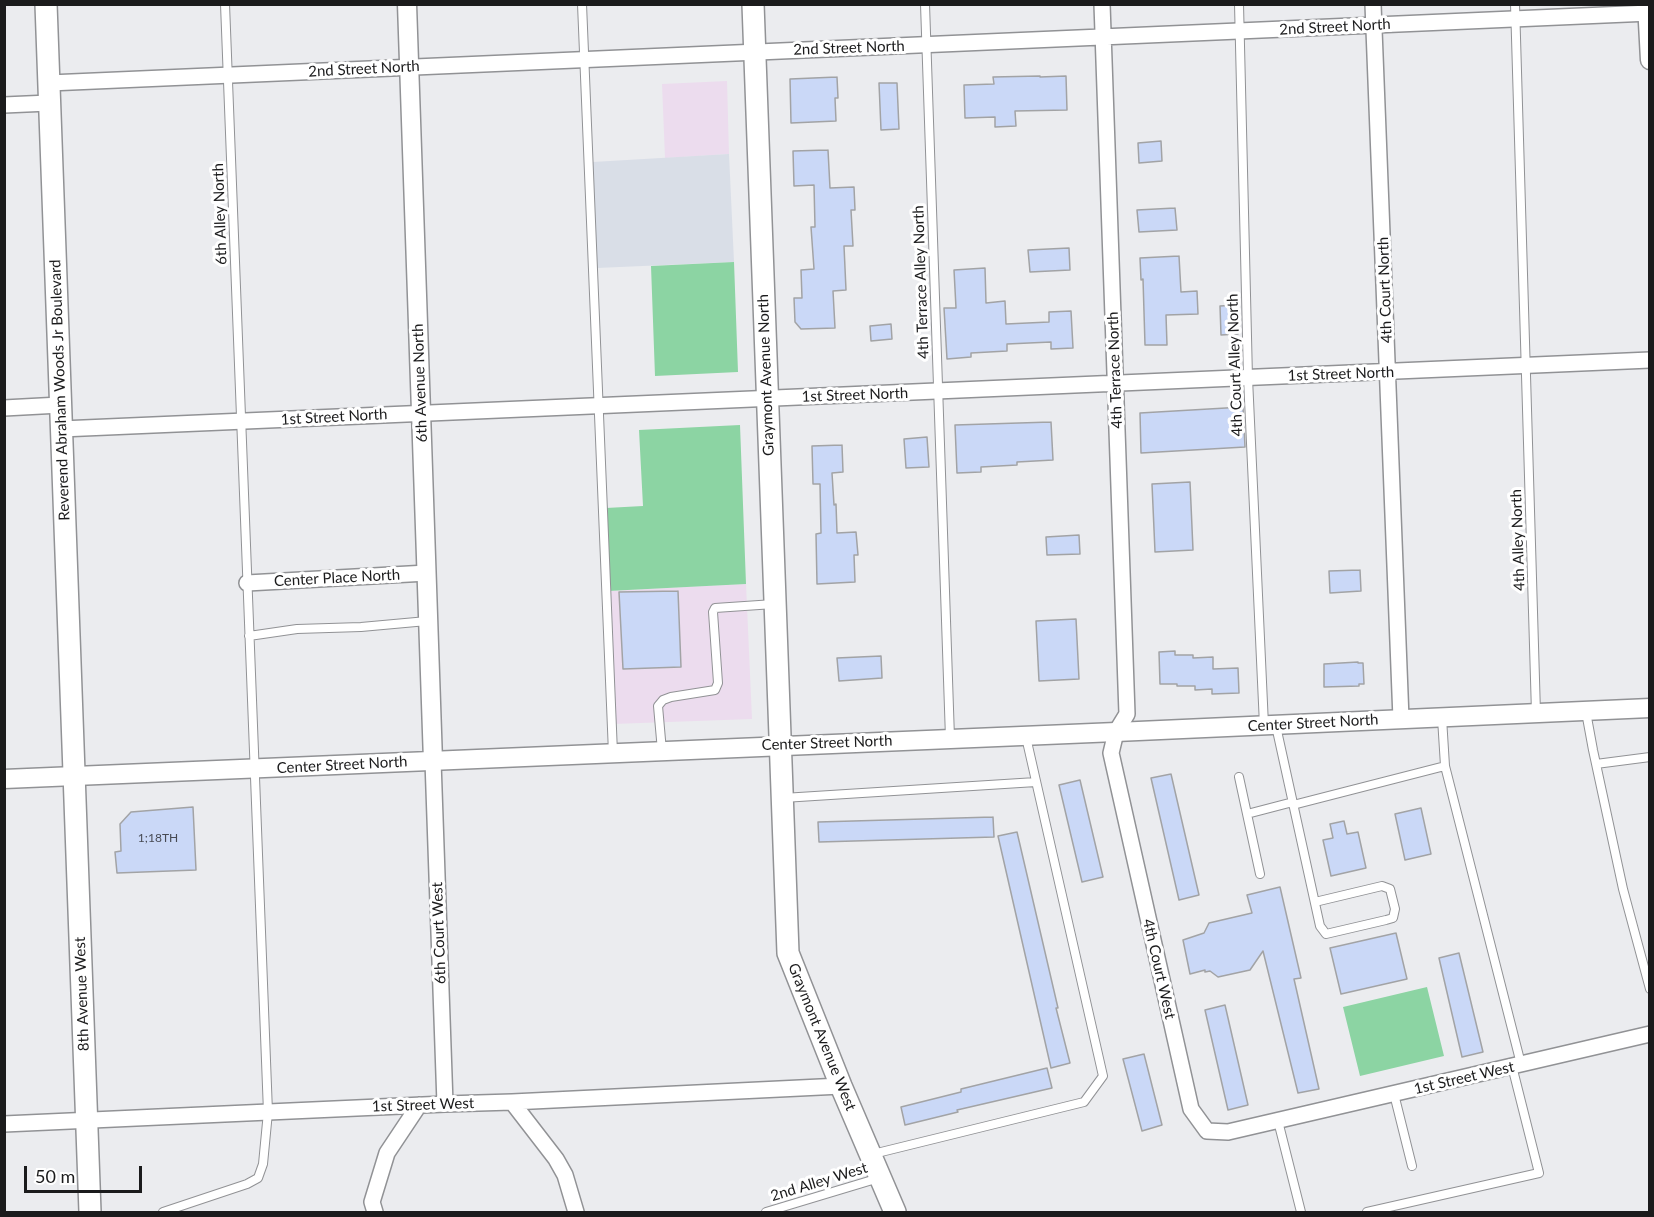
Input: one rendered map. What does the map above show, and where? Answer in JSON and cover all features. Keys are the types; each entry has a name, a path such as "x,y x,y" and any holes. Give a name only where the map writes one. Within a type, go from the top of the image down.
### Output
{"main road":[{"name":"Reverend Abraham Woods Jr Boulevard","path":"46,4 74,775"},
{"name":"Graymont Avenue North","path":"753,4 780,745"},
{"name":"Graymont Avenue West","path":"780,745 788,953 841,1086 896,1212"},
{"name":"8th Avenue West","path":"74,775 90,1212"}],"street":[{"name":"6th Avenue North","path":"407,4 433,761"},
{"name":"4th Terrace North","path":"1102,4 1127,714 1116,732"},
{"name":"4th Court North","path":"1373,4 1401,719"},
{"name":"2nd Street North","path":"4,105 49,93 228,75 1374,25 1515,12 1648,10"},
{"path":"1648,10 1650,60"},
{"name":"1st Street North","path":"62,429 1650,360"},
{"path":"4,408 60,405"},
{"name":"Center Place North","path":"247,583 427,573"},
{"name":"Center Street North","path":"4,778 1650,708"},
{"name":"4th Court West","path":"1116,732 1111,753 1191,1109 1207,1131 1228,1132 1278,1121"},
{"name":"6th Court West","path":"433,761 445,1104"},
{"name":"1st Street West","path":"1278,1121 1650,1034"},
{"name":"1st Street West","path":"4,1124 841,1086"},
{"path":"512,1102 556,1159 565,1175 576,1212"},
{"path":"375,1212 372,1202 387,1153 419,1105"}],"lane":[{"name":"6th Alley North","path":"163,1212 247,1184 258,1178 263,1164 268,1112 225,4"},
{"path":"582,4 613,753"},
{"name":"4th Terrace Alley North","path":"925,4 950,738"},
{"name":"4th Court Alley North","path":"1239,4 1248,378 1270,725 1293,804 1320,926 1326,934 1393,918 1395,909 1390,890 1382,886 1315,902"},
{"name":"4th Alley North","path":"1515,12 1536,713"},
{"path":"662,750 658,706 663,700 715,690 718,683 713,612 715,608 775,604"},
{"path":"249,636 297,629 361,627 428,621"},
{"path":"1586,711 1623,889 1650,989"},
{"path":"1367,1212 1539,1173 1517,1065 1445,766 1442,717"},
{"path":"870,1154 1084,1102 1103,1076 1026,735"},
{"path":"1596,764 1650,757"},
{"path":"1247,814 1445,766"},
{"path":"1239,777 1260,874"},
{"path":"782,798 1036,782"},
{"path":"1394,1094 1412,1166"},
{"path":"1278,1121 1301,1212"},
{"name":"2nd Alley West","path":"766,1212 880,1177"}],"shaded area":[{"path":"727,81 729,154 665,158 662,84"},
{"path":"729,154 734,262 597,268 593,162"},
{"path":"746,584 752,719 613,724 608,591"}],"green space":[{"path":"734,262 738,372 655,376 651,266"},
{"path":"740,425 746,584 608,591 606,508 643,506 639,430"},
{"path":"1427,987 1444,1056 1360,1076 1343,1007"}],"building":[{"path":"1066,76 1067,110 1015,111 1016,126 995,127 995,117 965,118 964,85 994,84 993,77"},
{"path":"837,77 836,121 791,123 790,79"},
{"path":"879,83 897,83 899,129 881,130"},
{"path":"1161,141 1162,161 1139,163 1138,143"},
{"path":"828,150 830,188 854,187 855,210 851,210 853,246 844,246 846,290 833,291 835,328 801,329 795,322 794,298 802,298 801,270 814,269 811,227 815,227 814,185 794,186 793,151"},
{"path":"1175,208 1177,230 1139,232 1137,210"},
{"path":"1069,248 1070,270 1030,272 1028,250"},
{"path":"1179,256 1181,292 1197,291 1198,314 1166,315 1167,345 1145,345 1140,258"},
{"path":"985,268 986,303 1005,301 1006,324 1049,322 1049,312 1071,311 1073,348 1051,349 1051,342 1007,344 1007,351 971,353 971,357 947,359 944,308 956,308 954,270"},
{"path":"1237,305 1238,334 1221,335 1220,306"},
{"path":"891,324 892,339 871,341 870,326"},
{"path":"1243,407 1245,447 1141,453 1140,413"},
{"path":"1051,422 1053,460 1017,462 1017,465 981,467 981,472 957,473 955,425"},
{"path":"927,437 929,467 906,468 904,439"},
{"path":"842,445 843,472 832,473 834,505 836,504 837,533 856,532 858,555 854,555 855,582 817,584 816,534 821,533 820,484 813,484 812,446"},
{"path":"1190,482 1193,550 1155,552 1152,484"},
{"path":"1079,535 1080,554 1047,555 1046,537"},
{"path":"1360,570 1361,591 1330,593 1329,571"},
{"path":"678,591 681,667 623,669 619,592"},
{"path":"1076,619 1079,679 1039,681 1036,621"},
{"path":"1175,651 1175,655 1193,655 1193,658 1213,657 1213,669 1238,668 1239,693 1212,694 1212,689 1195,690 1195,686 1160,684 1159,652"},
{"path":"881,656 882,678 839,681 837,658"},
{"path":"1363,663 1364,684 1324,687 1324,664"},
{"path":"1171,774 1199,895 1179,900 1151,778"},
{"path":"1080,780 1103,877 1082,882 1059,785"},
{"path":"193,807 196,870 117,873 115,852 121,851 120,824 131,812"},
{"path":"1421,808 1431,854 1405,860 1395,814"},
{"path":"993,817 994,837 819,842 818,822"},
{"path":"1344,821 1347,834 1358,832 1366,868 1331,876 1323,840 1333,838 1330,824"},
{"path":"1017,832 1070,1063 1051,1068 998,836"},
{"path":"1280,887 1301,978 1294,979 1319,1089 1298,1093 1263,951 1250,970 1218,977 1205,970 1190,974 1183,940 1204,933 1209,923 1252,913 1247,895"},
{"path":"1396,933 1407,979 1341,994 1330,948"},
{"path":"1459,953 1483,1052 1462,1057 1439,958"},
{"path":"1225,1005 1248,1105 1228,1110 1205,1010"},
{"path":"1144,1054 1162,1125 1142,1131 1123,1059"},
{"path":"1047,1068 1052,1088 957,1110 958,1112 905,1125 901,1107 961,1092 961,1089"}]}
